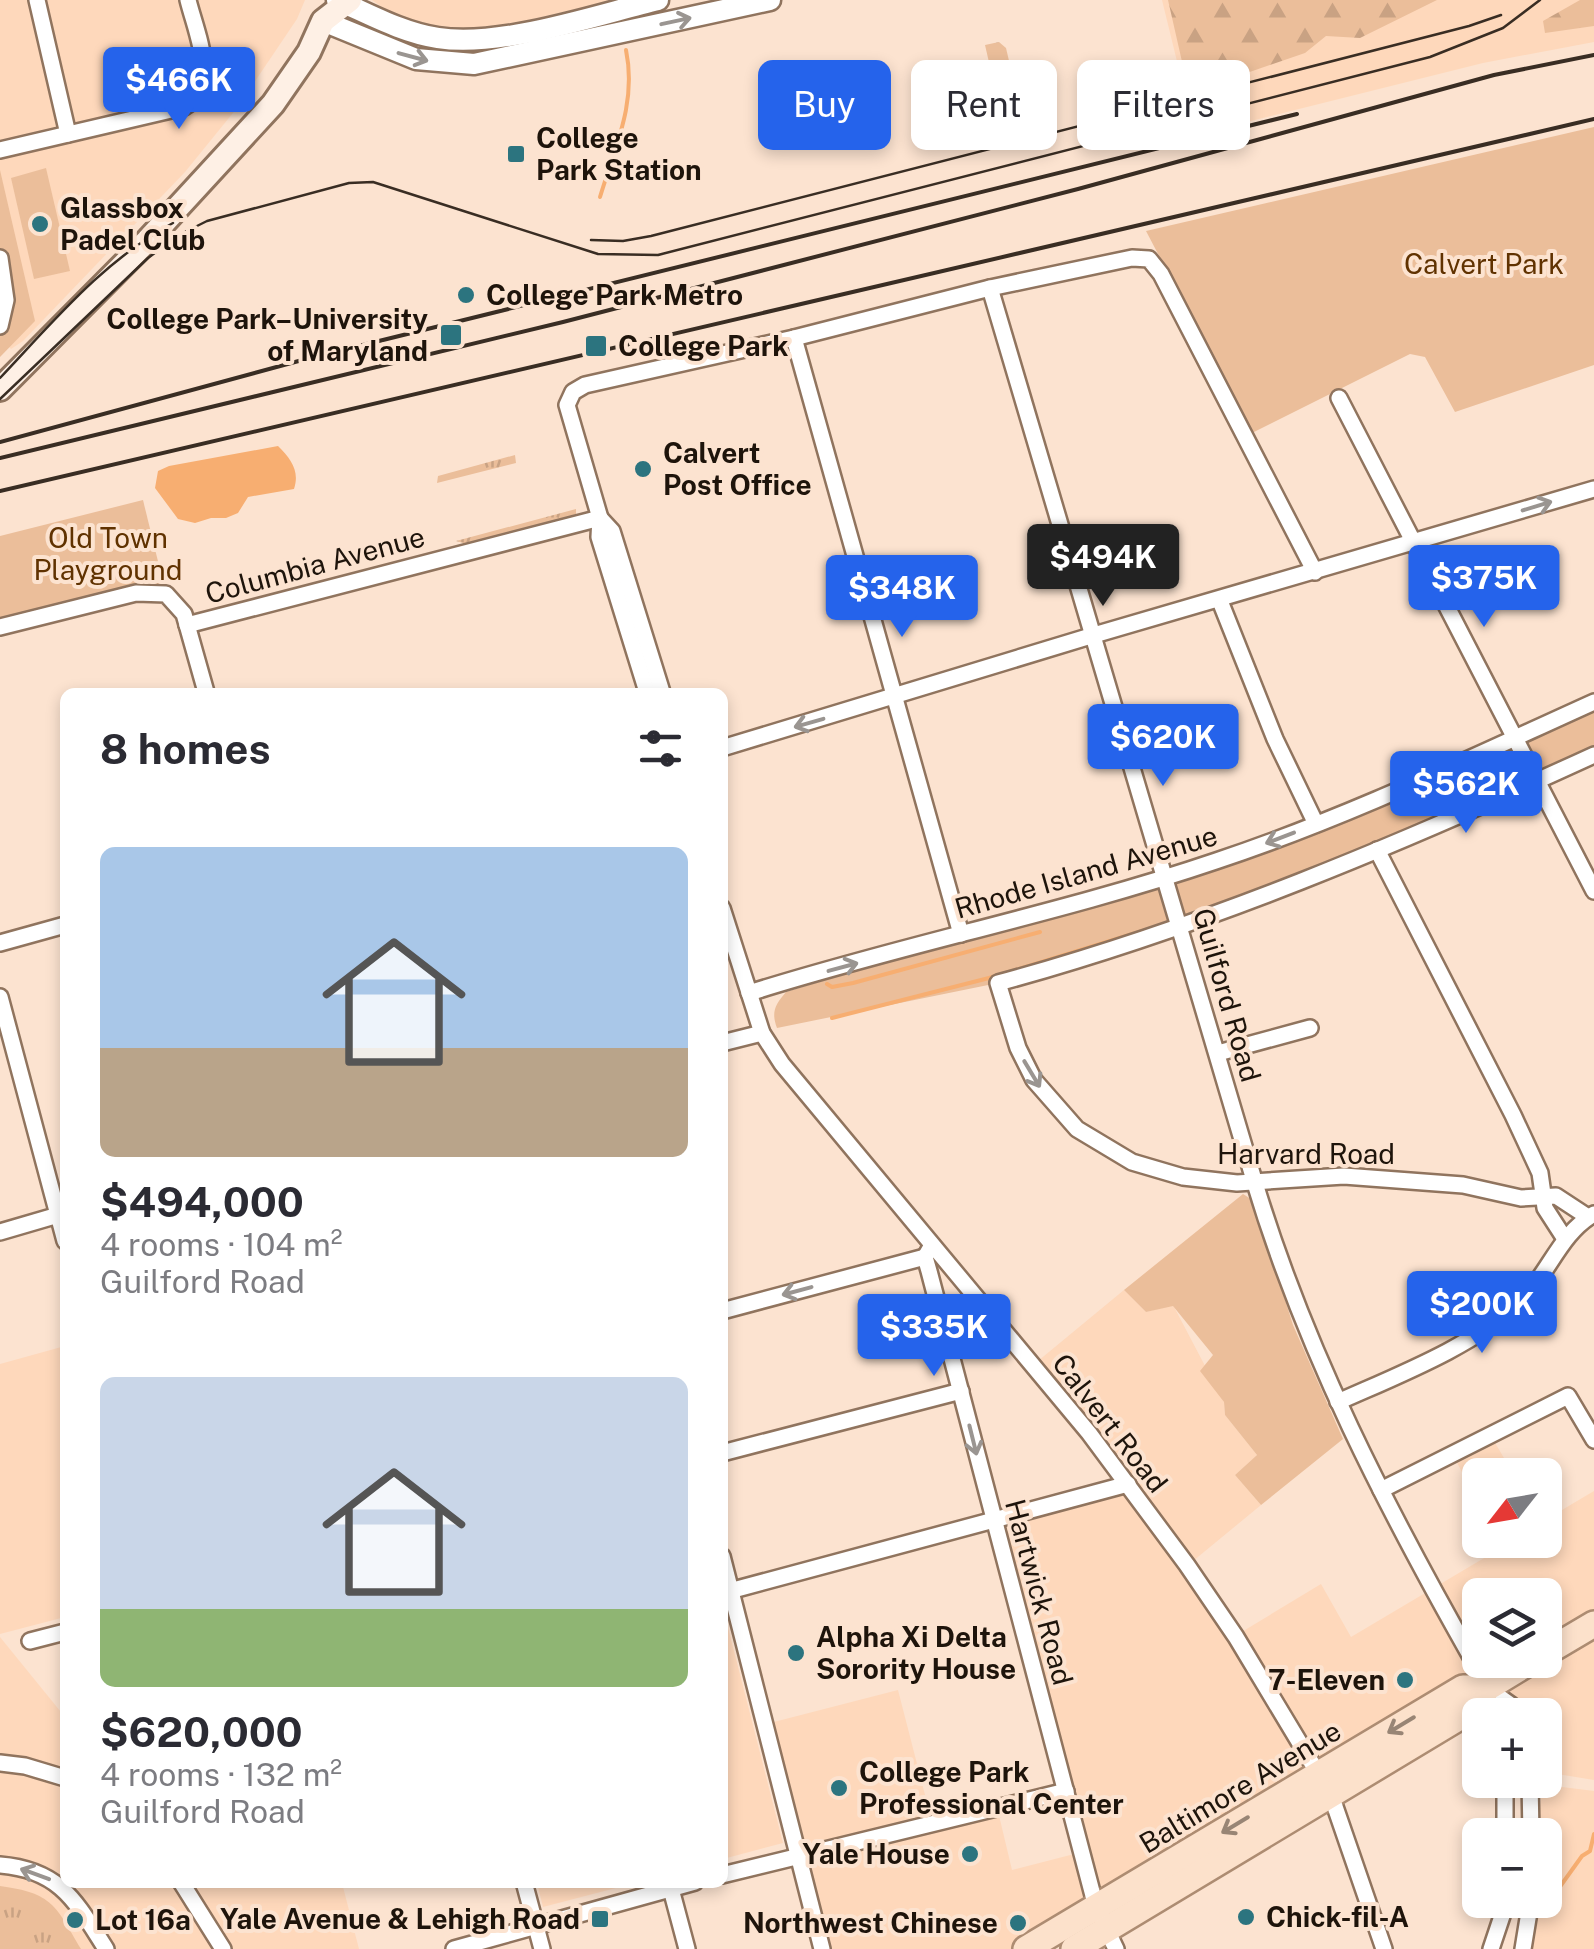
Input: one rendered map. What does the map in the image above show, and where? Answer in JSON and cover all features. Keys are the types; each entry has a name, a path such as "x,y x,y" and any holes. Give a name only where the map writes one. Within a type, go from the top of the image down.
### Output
{"main road":[{"path":"0,389 148,241 272,104 309,52 321,10 345,2"},
{"path":"1562,1643 1594,1624"},
{"name":"Baltimore Avenue","path":"1074,1949 1324,1785 1463,1688 1486,1688 1503,1678"},
{"name":"Baltimore Avenue","path":"1026,1949 1107,1928"}],"street":[{"path":"37,0 68,134"},
{"path":"0,150 184,108 194,102 204,85 188,0"},
{"path":"345,2 412,32 457,40 512,34 658,0"},
{"path":"321,10 416,58 474,64 770,0"},
{"path":"646,688 599,537 600,518 567,406 570,396 585,385 990,288 1141,257 1149,259 1162,274 1315,572"},
{"path":"0,258 6,300 0,326"},
{"name":"Guilford Road","path":"990,288 1291,1294 1381,1490 1486,1688"},
{"path":"794,338 961,934"},
{"path":"1338,398 1594,891"},
{"path":"728,746 1594,489"},
{"path":"600,518 612,531 661,688"},
{"name":"Columbia Avenue","path":"0,627 147,591 173,598 187,625 600,518"},
{"path":"1220,600 1274,738 1316,824"},
{"path":"187,625 205,688"},
{"name":"Rhode Island Avenue","path":"749,993 1166,877 1316,824 1594,702"},
{"path":"1181,928 1281,891 1594,755"},
{"path":"1377,850 1513,1115 1540,1173 1545,1208 1565,1240"},
{"path":"0,943 60,926"},
{"name":"Calvert Road","path":"728,927 762,1033 782,1064 928,1251 1128,1484 1236,1636 1324,1785 1384,1949"},
{"name":"Harvard Road","path":"1181,928 998,983 1018,1048 1034,1080 1078,1130 1120,1157 1157,1171 1236,1183 1344,1176 1463,1185 1521,1198 1544,1196"},
{"path":"0,997 60,1207"},
{"path":"1218,1053 1310,1028"},
{"path":"728,1042 762,1033"},
{"path":"0,1067 17,1062"},
{"path":"1338,1402 1419,1364 1497,1320 1530,1291 1565,1240 1591,1216 1556,1196 1544,1196"},
{"path":"0,1232 60,1215"},
{"path":"728,1309 928,1251"},
{"name":"Hartwick Road","path":"928,1251 994,1520 1107,1928"},
{"path":"728,1451 961,1391"},
{"path":"1381,1490 1568,1396 1594,1440"},
{"path":"728,1591 1128,1484"},
{"path":"728,1595 822,1949"},
{"path":"30,1641 60,1633"},
{"path":"1486,1688 1488,1698"},
{"path":"1486,1688 1501,1698"},
{"path":"0,1763 60,1776"},
{"path":"728,1873 1066,1791"},
{"path":"0,1865 30,1870 60,1887"},
{"path":"61,1888 78,1904 106,1949"},
{"path":"185,1888 223,1949"},
{"path":"526,1888 542,1949"},
{"path":"454,1949 674,1888"},
{"path":"670,1889 687,1949"},
{"path":"1495,1947 1500,1918"},
{"path":"1522,1949 1528,1918"}],"shaded area":[{"path":"0,0 305,0 297,19 237,108 185,172 11,349 4,341 0,227"},
{"path":"372,0 616,0 485,30 455,30 397,18"},
{"path":"1162,0 1594,0 1594,42 1483,63 1250,121 1250,60 1177,60"},
{"path":"278,446 293,466 294,489 248,497 238,513 226,518 195,523 178,519 155,488 158,471 169,466"},
{"path":"1124,1290 1146,1312 1173,1305 1224,1402 1225,1415 1257,1455 1235,1475 1261,1505 1193,1561 1109,1446 1038,1361"},
{"path":"60,1347 60,1618 0,1634 0,1364"},
{"path":"1491,1436 1504,1458 1462,1458 1462,1472 1454,1457"},
{"path":"1128,1484 1235,1636 1321,1584 1351,1637 1484,1558 1562,1558 1562,1510 1594,1491 1594,1780 1562,1775 1562,1698 1498,1698 1487,1688 1462,1698 1462,1702 1026,1949 822,1949 766,1724 898,1690 932,1822 997,1807 1012,1870 1082,1852 994,1520"},
{"path":"728,1628 783,1843 728,1857"},
{"path":"0,1637 60,1711 60,1888 343,1888 359,1949 0,1949"},
{"path":"1562,1787 1594,1791 1594,1949 1524,1949 1529,1918 1562,1918 1562,1818 1539,1818 1541,1798 1562,1798"},
{"path":"538,1888 616,1888 543,1907"}],"green space":[{"path":"1168,0 1437,0 1360,38 1326,36 1305,53 1250,72 1250,60 1182,60"},
{"path":"1580,0 1594,0 1594,26 1545,33 1543,21"},
{"path":"999,42 1006,48 1009,60 988,60 985,45"},
{"name":"Calvert Park","path":"1594,127 1594,365 1455,412 1425,357 1410,354 1252,433 1146,231"},
{"name":"Glassbox Padel Club","path":"46,168 70,271 34,279 11,178"},
{"path":"0,170 35,321 0,357"},
{"path":"515,455 516,463 437,483 438,476"},
{"name":"Old Town Playground","path":"143,500 166,594 0,627 0,536"},
{"path":"576,509 576,514 563,519 467,544 456,541"},
{"path":"1594,702 1594,755 1281,891 998,983 777,1028 775,1009 786,992 962,938 1133,892"},
{"path":"1243,1194 1254,1201 1293,1325 1343,1439 1261,1505 1235,1475 1257,1455 1225,1415 1224,1402 1200,1371 1213,1355 1173,1306 1146,1312 1124,1290"},
{"path":"0,1886 32,1893 51,1904 81,1949 0,1949"}],"waterway":[{"path":"600,197 627,107 626,50"},
{"path":"1508,786 1517,781"},
{"path":"832,1018 989,978 1152,928"},
{"path":"827,984 832,987 853,983 1040,932"},
{"path":"1562,1884 1590,1851 1594,1834"}],"tram line":[{"path":"0,399 148,258 179,235 207,221 349,183 373,182 598,254 658,255 1430,57 1503,28 1540,0"},
{"path":"591,240 623,241 651,236 1501,15"},
{"path":"0,378 102,274 173,223"}],"railway":[{"path":"0,458 563,322 1078,189 1494,75 1594,55"},
{"path":"0,442 306,359 1297,114"},
{"path":"0,491 1594,119"}],"place":[{"name":"College Park Station","path":"516,154"},
{"name":"Glassbox Padel Club","path":"40,224"},
{"name":"College Park Metro","path":"466,295"},
{"name":"College Park–University of Maryland","path":"451,335"},
{"name":"College Park","path":"596,346"},
{"name":"Calvert Post Office","path":"643,469"},
{"name":"Alpha Xi Delta Sorority House","path":"796,1653"},
{"name":"7-Eleven","path":"1405,1680"},
{"name":"College Park Professional Center","path":"839,1788"},
{"name":"Yale House","path":"970,1854"},
{"name":"Chick-fil-A","path":"1246,1917"},
{"name":"Yale Avenue & Lehigh Road","path":"600,1919"},
{"name":"Lot 16a","path":"75,1920"},
{"name":"Northwest Chinese","path":"1018,1923"}]}
